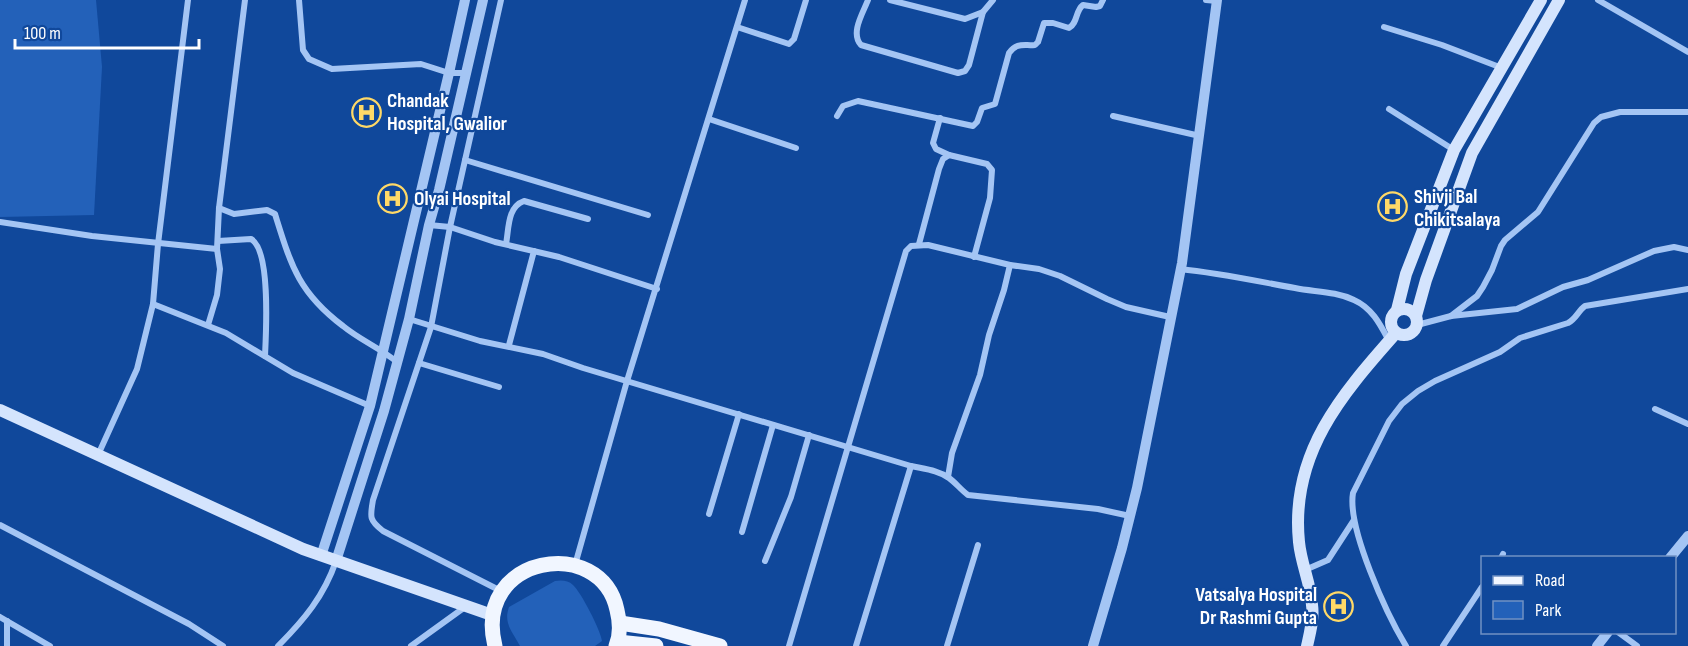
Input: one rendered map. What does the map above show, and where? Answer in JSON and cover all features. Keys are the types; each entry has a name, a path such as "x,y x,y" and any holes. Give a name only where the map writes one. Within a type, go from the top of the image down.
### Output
{"main road":[{"path":"1393,337 1390,321 1397,310 1406,274 1454,150 1541,0"},
{"path":"1307,646 1313,606 1300,555 1298,506 1302,479 1311,450 1330,416 1368,363 1393,337 1409,334 1416,321 1426,280 1472,153 1559,0"},
{"path":"1397,310 1410,310 1416,321"},
{"path":"0,410 303,549 492,615"},
{"path":"495,646 491,632 492,615 502,591 516,576 534,566 554,562 575,565 592,574 606,587 616,604 620,623 617,644 656,646"},
{"path":"620,623 658,629 720,646"}],"street":[{"path":"98,455 136,369 153,304 158,244 188,0"},
{"path":"208,325 217,295 219,208 245,0"},
{"path":"299,0 303,50 309,59 332,69 421,64 449,73 466,73"},
{"path":"321,556 370,406 465,0"},
{"path":"278,646 313,608 328,582 384,411 409,319 483,0"},
{"path":"501,0 450,227 431,327 373,500 370,516 374,524 383,531 502,591"},
{"path":"575,565 627,381 745,0"},
{"path":"737,27 789,44 794,39 806,0"},
{"path":"868,0 856,33 856,40 861,45 958,73 965,71 969,65 983,12 993,0"},
{"path":"890,0 965,20 983,12"},
{"path":"837,116 843,105 858,101 974,126 982,108 995,104 1012,49 1020,44 1035,45 1044,23 1069,28 1074,23 1080,7 1083,5 1100,6 1103,0"},
{"path":"1093,646 1130,516 1180,269 1200,136 1213,0"},
{"path":"1598,0 1688,52"},
{"path":"1384,27 1442,45 1502,68"},
{"path":"1389,109 1454,150"},
{"path":"1451,316 1477,296 1505,240 1538,212 1600,117 1620,112 1688,112"},
{"path":"1113,116 1200,136"},
{"path":"709,118 796,148"},
{"path":"940,118 933,143 936,149 949,155 987,164 992,170 990,198 974,257"},
{"path":"919,244 939,169 943,159 949,155"},
{"path":"465,160 648,215"},
{"path":"506,244 512,209 524,201 588,219"},
{"path":"219,208 234,214 272,211 275,214 293,270 318,305 363,340 383,350 397,362"},
{"path":"0,222 158,244 218,249"},
{"path":"429,225 450,227 559,257 657,289"},
{"path":"218,241 251,239 258,246 268,301 265,356"},
{"path":"789,646 906,251 911,246 919,244 1010,265 1039,269 1126,306 1170,317"},
{"path":"1416,321 1517,309 1563,287 1588,280 1654,251 1674,247 1688,249"},
{"path":"509,345 534,251"},
{"path":"948,477 952,453 980,375 989,335 1010,265"},
{"path":"1180,269 1329,292 1354,300 1371,312 1393,337"},
{"path":"1406,646 1380,597 1353,520 1352,501 1353,493 1389,421 1402,404 1435,381 1500,352 1520,338 1574,320 1585,306 1688,289"},
{"path":"153,304 208,325 248,345 293,373 370,406"},
{"path":"409,319 480,341 509,345 543,354 936,472 948,477 968,495 1098,509 1130,516"},
{"path":"419,363 499,387"},
{"path":"1655,409 1688,424"},
{"path":"709,514 739,414"},
{"path":"742,532 773,424"},
{"path":"765,561 781,525 809,435"},
{"path":"856,646 911,466"},
{"path":"1305,570 1328,560 1353,520"},
{"path":"0,525 189,624 223,646"},
{"path":"1672,556 1687,538"},
{"path":"947,646 978,545"},
{"path":"1443,646 1481,589"},
{"path":"411,646 466,606"},
{"path":"0,617 50,646"},
{"path":"7,621 7,646"},
{"path":"1597,646 1607,634"},
{"path":"1619,634 1636,646"}],"green space":[{"path":"0,0 96,0 102,67 94,215 0,217"},
{"path":"555,581 569,582 581,595 601,636 602,641 595,646 520,646 508,623 509,607"}],"place":[{"name":"Chandak Hospital, Gwalior","path":"366,112"},
{"name":"Olyai Hospital","path":"393,198"},
{"name":"Shivji Bal Chikitsalaya","path":"1393,207"},
{"name":"Vatsalya Hospital Dr Rashmi Gupta","path":"1338,606"}]}
